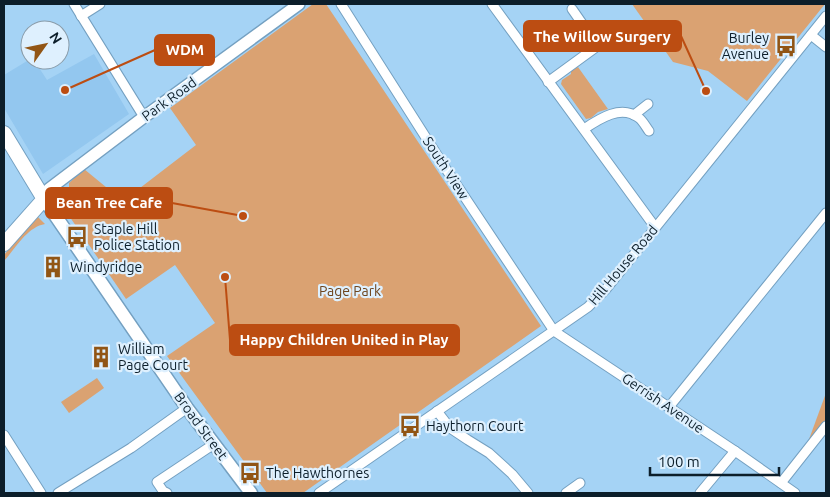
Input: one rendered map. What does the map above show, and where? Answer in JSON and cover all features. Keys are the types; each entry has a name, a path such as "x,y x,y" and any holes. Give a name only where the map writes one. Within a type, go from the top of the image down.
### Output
{"main road":[{"name":"Broad Street","path":"4,133 44,199 247,492"},
{"path":"4,244 44,199"}],"street":[{"path":"74,4 144,117"},
{"path":"82,16 100,4"},
{"name":"Park Road","path":"44,199 49,189 299,4"},
{"name":"South View","path":"341,4 449,174 554,331"},
{"path":"492,4 655,227"},
{"path":"572,9 598,45"},
{"name":"Hill House Road","path":"319,493 588,306 606,289 826,16"},
{"path":"548,82 618,31"},
{"path":"811,35 826,47"},
{"path":"634,115 648,104"},
{"path":"584,129 608,114 631,113 640,118 649,131"},
{"path":"669,407 826,213"},
{"name":"Gerrish Avenue","path":"554,331 795,493"},
{"path":"58,493 131,448 187,408"},
{"path":"437,411 450,428 495,458 528,493"},
{"path":"781,483 826,426"},
{"path":"4,436 41,493"},
{"path":"167,493 163,491 157,482 214,444"},
{"path":"700,493 735,451"},
{"path":"566,493 580,483"}],"shaded area":[{"path":"94,54 129,114 43,174 4,108 4,75 20,65 20,70 40,70 47,80 65,70 70,70 70,67"}],"green space":[{"name":"Page Park","path":"313,4 326,4 541,326 303,493 267,493 167,356 215,323 175,265 126,299 63,207 69,200 69,183 84,169 123,201 196,145 170,108"},
{"path":"632,4 825,4 747,101 708,71 673,62"},
{"path":"578,67 608,109 598,112 591,118 586,119 561,84 562,80 571,74 571,71"},
{"path":"38,217 45,224 27,234 4,261 4,255 34,219"},
{"path":"97,378 104,388 69,413 61,402"},
{"path":"826,393 826,421 808,442"}],"place":[{"name":"Burley Avenue","path":"786,46"},
{"name":"WDM","path":"65,90"},
{"name":"The Willow Surgery","path":"706,91"},
{"name":"Bean Tree Cafe","path":"243,216"},
{"name":"Staple Hill Police Station","path":"77,237"},
{"name":"Windyridge","path":"53,267"},
{"name":"Happy Children United in Play","path":"225,277"},
{"name":"William Page Court","path":"101,357"},
{"name":"Haythorn Court","path":"410,426"},
{"name":"The Hawthornes","path":"250,473"}]}
